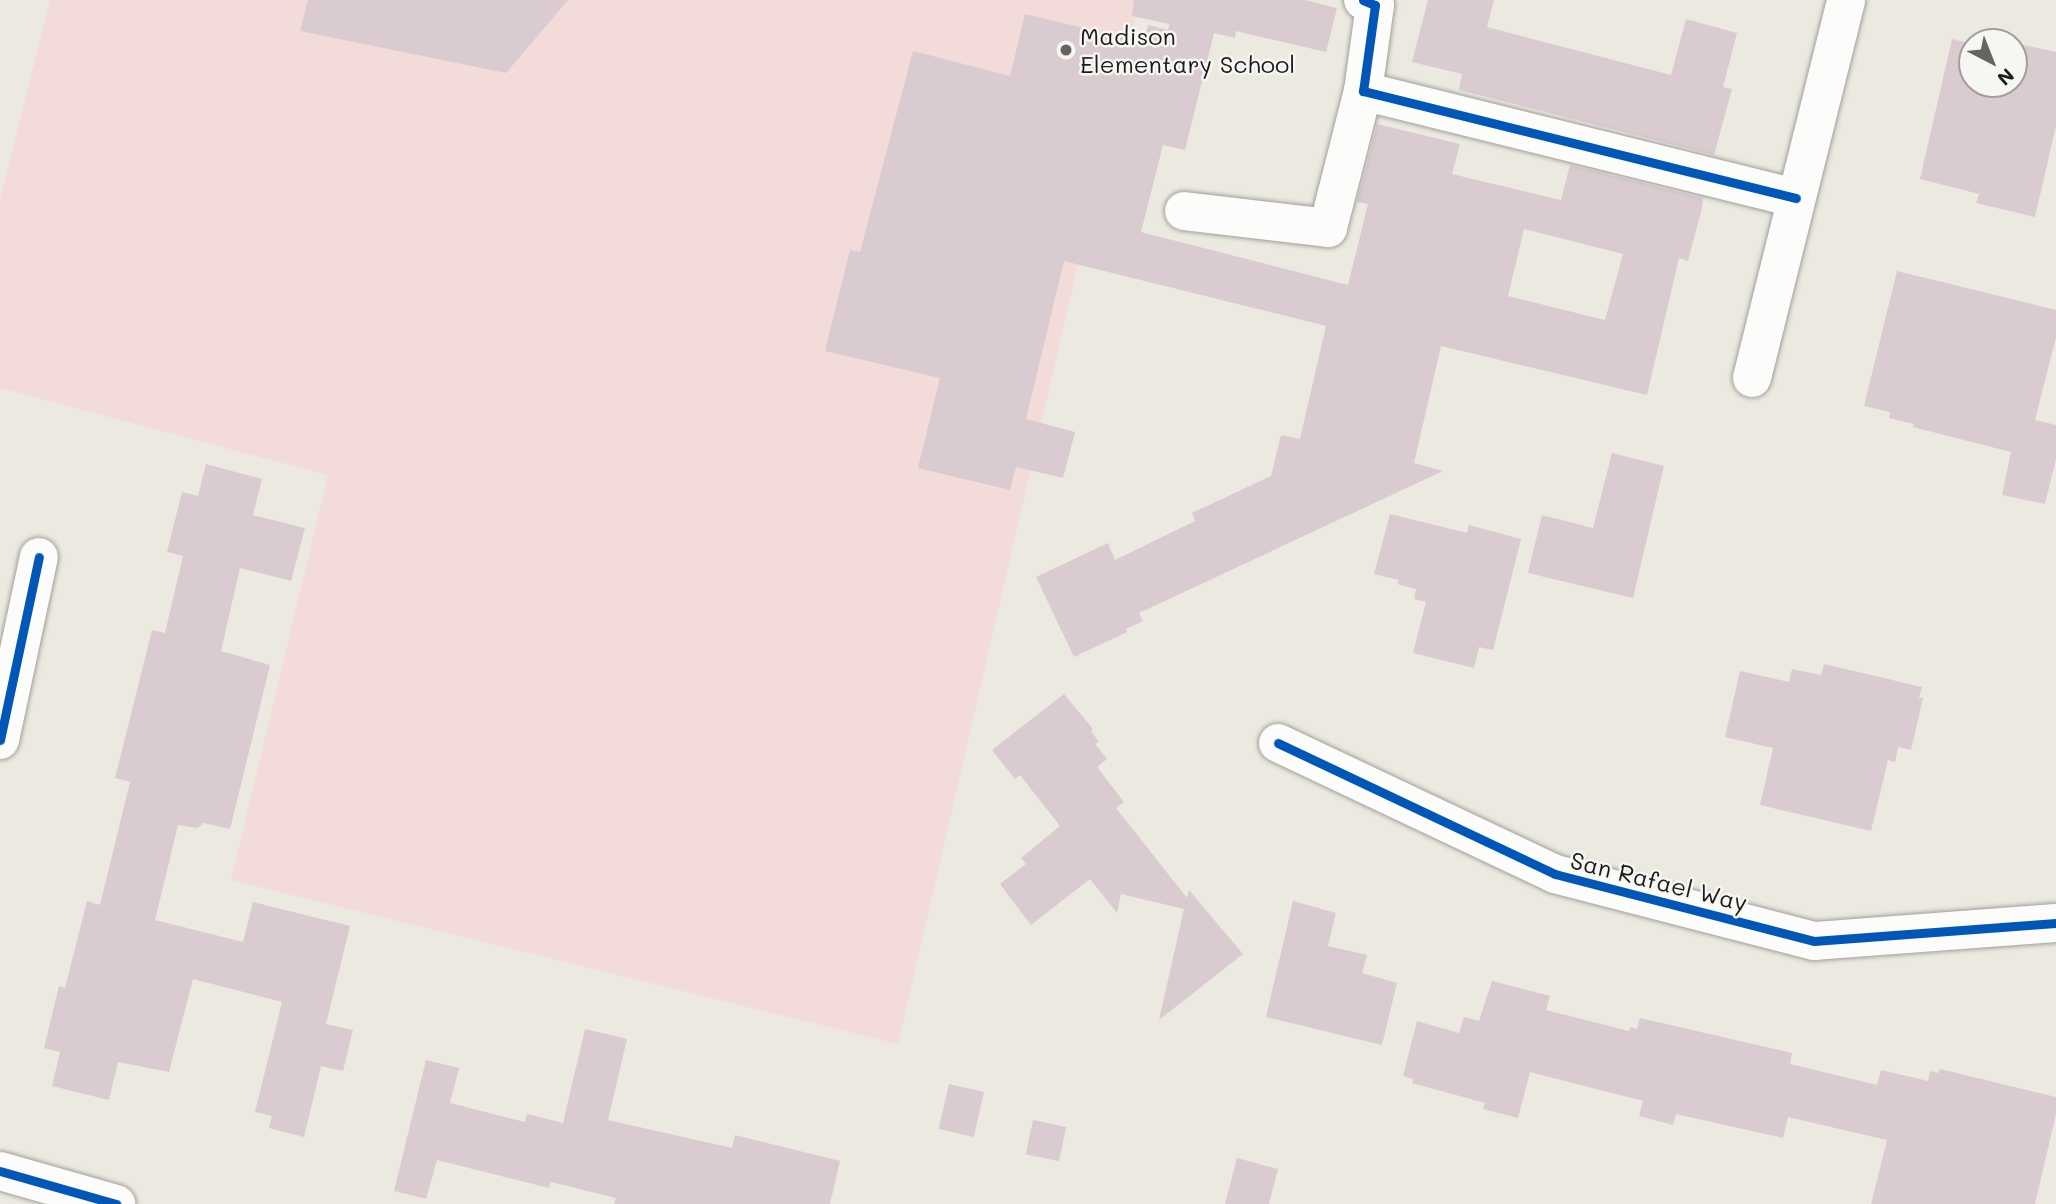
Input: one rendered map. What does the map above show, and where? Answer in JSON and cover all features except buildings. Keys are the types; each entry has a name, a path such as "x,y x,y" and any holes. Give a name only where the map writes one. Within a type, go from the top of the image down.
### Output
{"street":[{"path":"1184,211 1328,228 1363,91 1375,5 1363,0"},
{"path":"1752,378 1846,0"},
{"path":"1363,91 1796,198"},
{"path":"0,740 39,557"},
{"name":"San Rafael Way","path":"1278,743 1555,874 1815,941 2056,923"},
{"path":"0,1171 114,1204"}],"shaded area":[{"path":"50,0 1139,0 898,1044 231,880 328,475 0,388 0,199"}],"cycle path":[{"path":"1363,0 1375,5 1363,91 1796,198"},
{"path":"0,740 39,557"},
{"path":"1278,743 1555,874 1815,941 2056,923"},
{"path":"0,1171 116,1204"}],"place":[{"name":"Madison Elementary School","path":"1066,50"}]}
